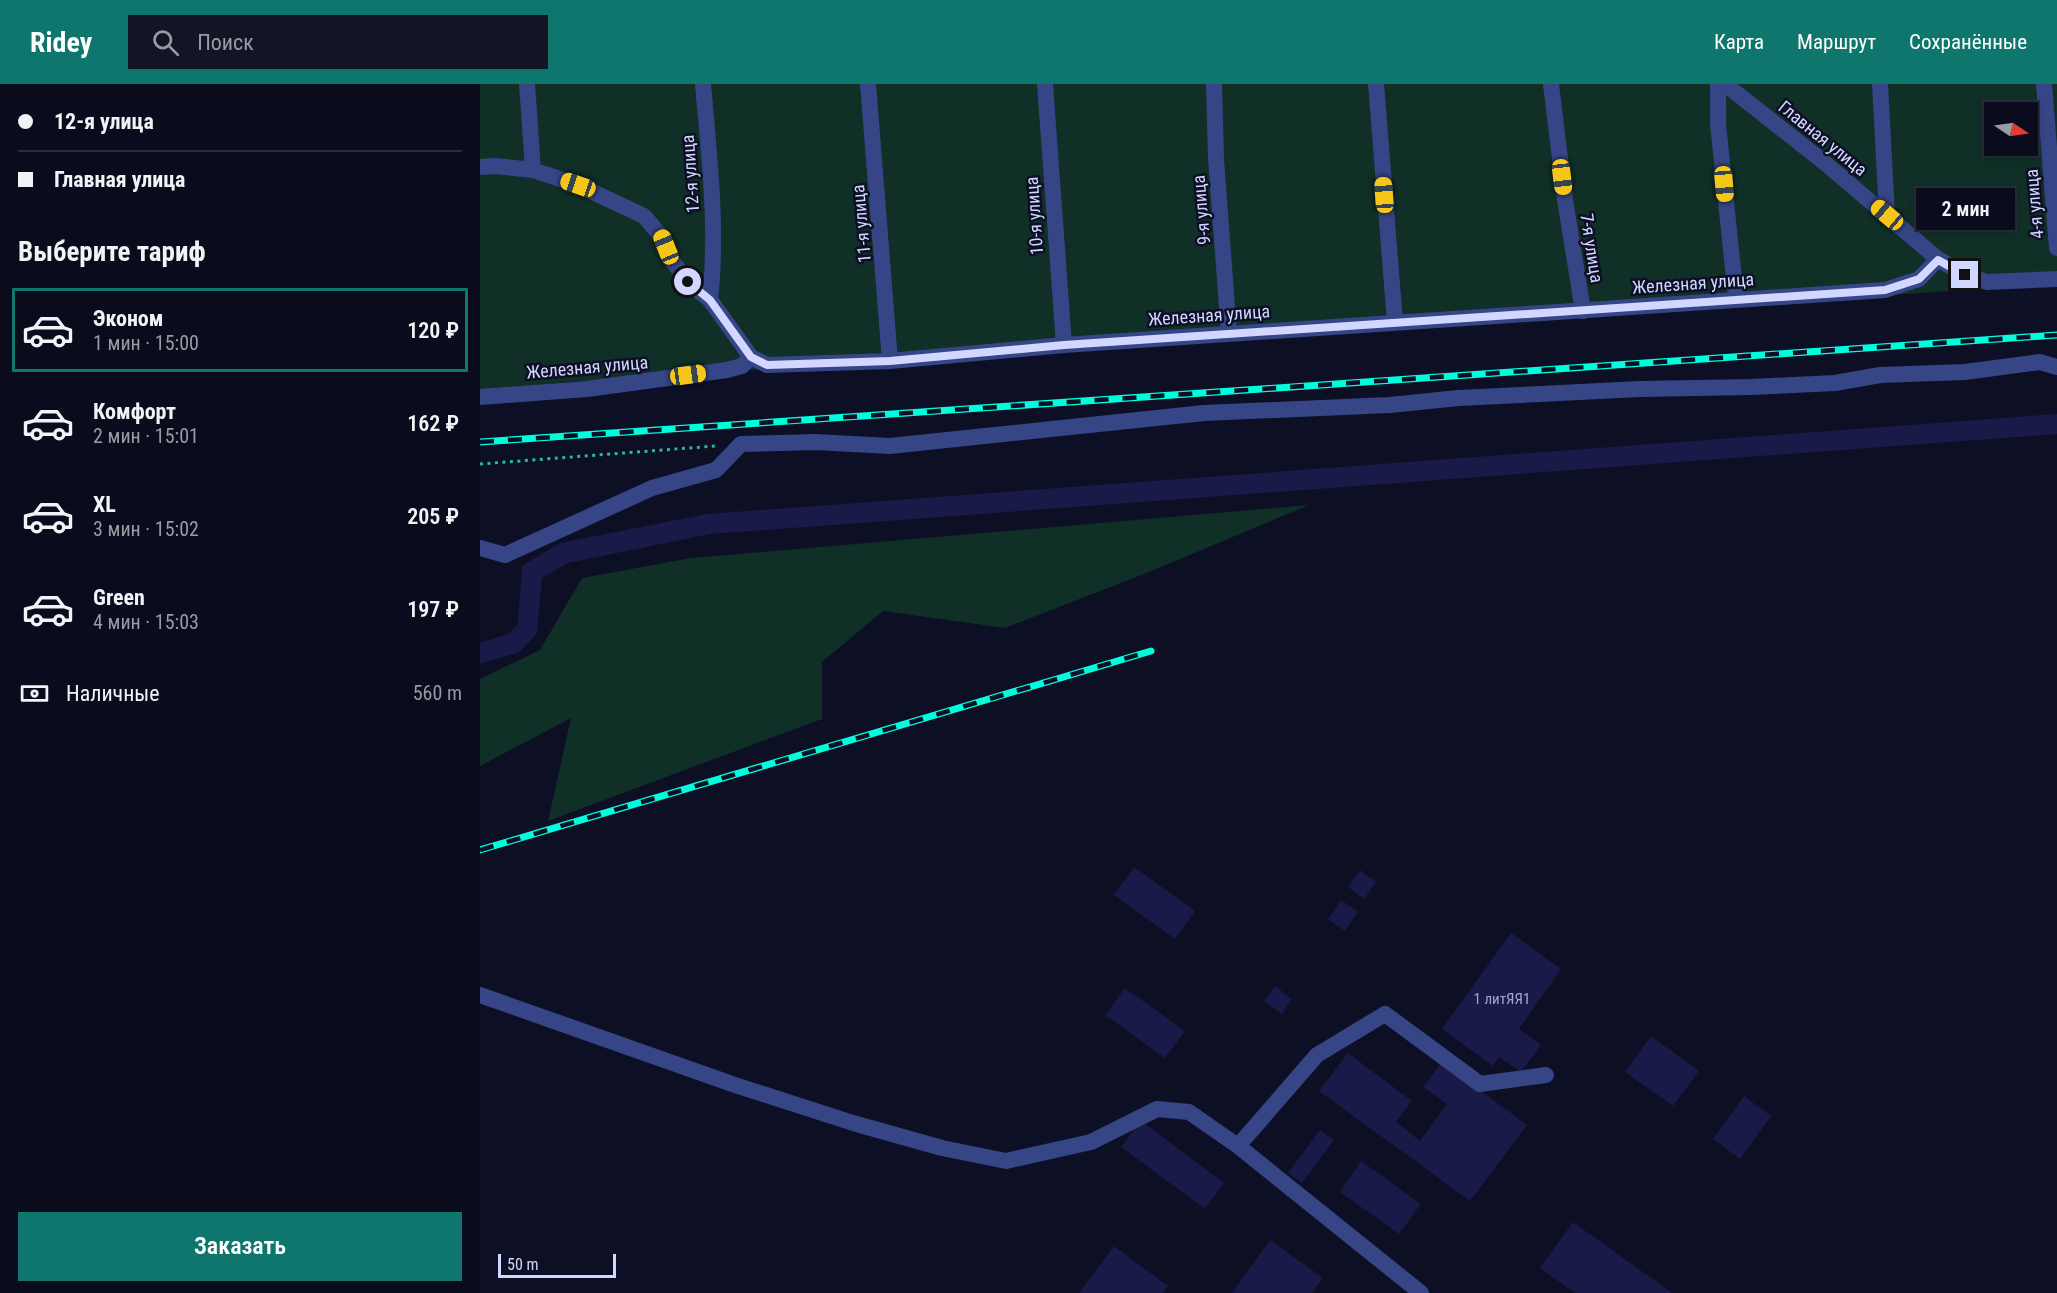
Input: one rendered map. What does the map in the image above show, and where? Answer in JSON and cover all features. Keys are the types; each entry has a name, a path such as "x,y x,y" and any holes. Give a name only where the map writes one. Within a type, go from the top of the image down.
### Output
{"street":[{"path":"527,84 533,170"},
{"name":"12-я улица","path":"703,84 712,197 714,266 710,300"},
{"name":"11-я улица","path":"868,84 890,361"},
{"name":"10-я улица","path":"1045,84 1064,345"},
{"name":"9-я улица","path":"1214,84 1216,159 1230,333"},
{"path":"1376,84 1395,322"},
{"name":"7-я улица","path":"1551,84 1565,200 1582,311"},
{"path":"1718,84 1718,124 1736,298"},
{"name":"Главная улица","path":"1725,84 1887,215 1938,260 1965,275 1987,282 2057,279"},
{"path":"1880,84 1887,215"},
{"name":"4-я улица","path":"2044,84 2057,248"},
{"path":"480,167 495,166 533,170 578,185 644,216 661,236 670,258 688,282 710,300 751,357"},
{"name":"Железная улица","path":"480,397 587,389 727,370 742,366 751,357 767,365 890,361 1230,333 1885,290 1919,279 1938,260"},
{"path":"480,548 505,555 652,488 716,470 741,444 816,442 890,446 1204,413 1390,405 1458,398 1617,390 1834,383 1880,375 1965,372 2040,362 2057,367"},
{"path":"480,994 735,1085 853,1123 942,1148 1006,1161 1091,1142 1157,1109 1189,1112 1238,1146 1421,1293"},
{"path":"1238,1146 1317,1055 1385,1014 1480,1084 1546,1075"}],"path":[{"path":"480,464 741,444"}],"green space":[{"path":"480,84 2057,84 2057,284 555,383 480,394"},
{"path":"1309,505 1149,572 1005,628 883,611 822,662 822,719 548,821 571,718 480,766 480,679 540,650 582,578 691,558"}],"building":[{"path":"2057,414 2057,434 710,534 568,563 542,578 537,633 520,652 480,664 480,643 508,634 518,624 522,566 560,543 707,514"},
{"path":"1134,867 1195,911 1175,939 1114,895"},
{"path":"1360,870 1376,882 1364,899 1348,887"},
{"path":"1341,900 1358,912 1345,931 1328,919"},
{"path":"1511,933 1561,969 1519,1029 1541,1045 1521,1072 1499,1057 1493,1066 1442,1029"},
{"path":"1275,986 1292,999 1282,1014 1264,1001"},
{"path":"1125,988 1185,1031 1165,1058 1105,1015"},
{"path":"1651,1036 1699,1071 1673,1106 1625,1072"},
{"path":"1348,1053 1412,1101 1396,1122 1420,1141 1447,1104 1423,1087 1442,1062 1527,1125 1470,1201 1319,1091"},
{"path":"1744,1096 1771,1116 1740,1159 1713,1139"},
{"path":"1141,1121 1224,1183 1205,1209 1121,1147"},
{"path":"1320,1130 1334,1140 1302,1183 1288,1173"},
{"path":"1361,1161 1421,1204 1399,1234 1340,1192"},
{"path":"1573,1222 1672,1293 1575,1293 1540,1268"},
{"path":"1270,1240 1323,1278 1312,1293 1232,1293"},
{"path":"1114,1246 1168,1286 1163,1293 1079,1293"}],"railway":[{"path":"480,442 2057,335"},
{"path":"480,850 1151,651"}],"route":[{"path":"688,282 710,300 751,357 767,365 890,361 1064,345 1582,311 1736,298 1885,290 1919,279 1938,260 1965,275"}]}
